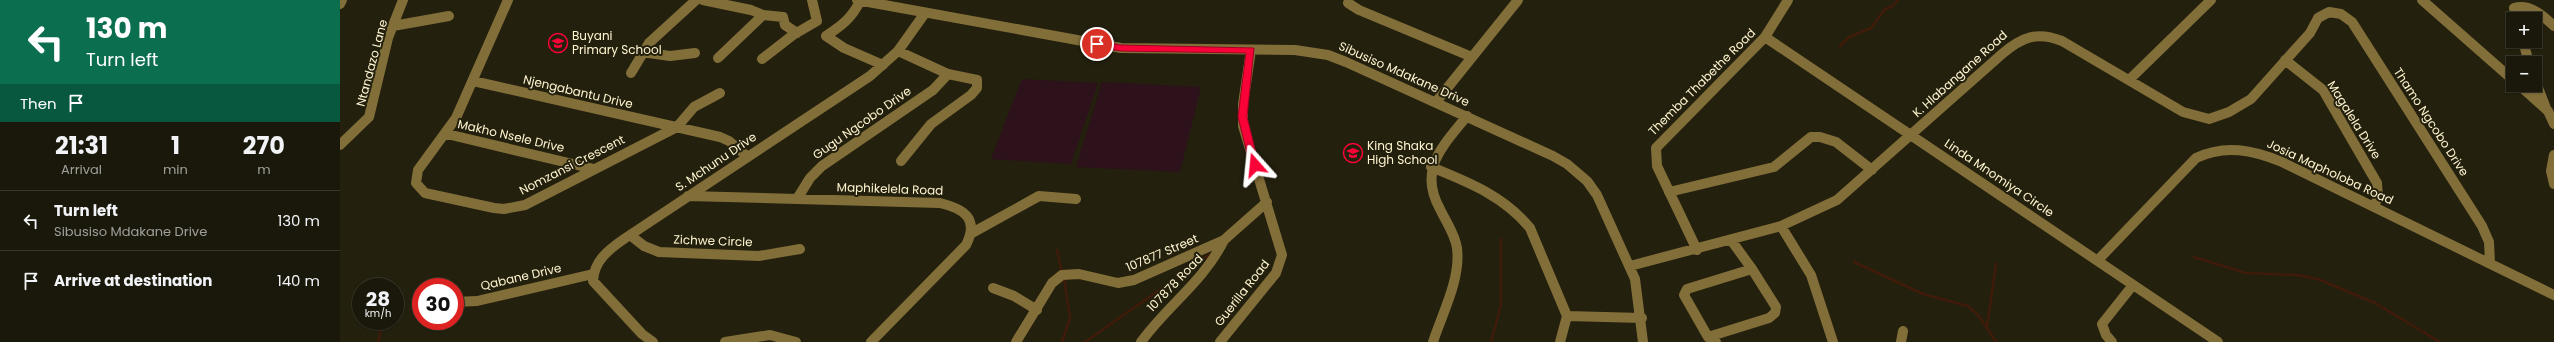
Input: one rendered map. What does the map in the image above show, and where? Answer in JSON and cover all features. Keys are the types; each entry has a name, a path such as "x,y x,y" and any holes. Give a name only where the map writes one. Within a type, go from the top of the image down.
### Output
{"street":[{"path":"340,4 342,0"},
{"name":"Ntandazo Lane","path":"340,145 358,130 369,117 393,26 403,0"},
{"name":"Nomzansi Crescent","path":"508,0 473,82 447,134 422,163 417,175 416,183 420,189 425,192 479,206 504,209 525,205 594,168 677,127"},
{"path":"631,73 642,52 663,29 696,0"},
{"path":"703,0 751,10 763,15 783,17 785,25 797,33"},
{"path":"762,59 797,33 817,21 812,0"},
{"path":"858,0 854,13 845,23 826,36 843,48 859,53 883,65"},
{"name":"Sibusiso Mdakane Drive","path":"858,0 1121,48 1294,50 1328,55 1436,102 1553,156 1567,164 1588,181 1597,195 1630,266 1636,286 1642,318 1643,342"},
{"path":"1436,102 1518,0"},
{"name":"Themba Thabethe Road","path":"1697,250 1669,192 1655,158 1656,148 1660,141 1765,38 1788,0"},
{"path":"2129,80 2211,0"},
{"path":"2422,0 2506,74"},
{"path":"1348,3 1359,10 1472,57"},
{"path":"2515,12 2514,8 2524,7 2534,12"},
{"name":"S. Mchunu Drive","path":"593,274 603,256 630,236 883,65 898,51 925,12"},
{"name":"K. Hlabangane Road","path":"1630,266 1697,250 1781,226 1837,200 2013,44 2026,36 2040,34 2062,41 2183,112 2209,119 2229,112 2251,99 2310,33 2318,18 2326,12"},
{"name":"Thamo Ngcobo Drive","path":"2326,12 2335,12 2343,16 2358,31 2486,232 2490,249 2490,264"},
{"path":"718,58 763,15"},
{"path":"393,26 449,16"},
{"path":"2542,16 2554,26"},
{"name":"Linda Mnomiya Circle","path":"1765,38 2098,260 2218,342"},
{"name":"Guerilla Road","path":"1220,342 1280,266 1282,255 1247,140 1242,117 1251,50"},
{"path":"898,51 928,63 948,74 977,80 975,91 931,124 901,161"},
{"path":"642,52 670,56 695,54"},
{"name":"Magalela Drive","path":"2285,60 2323,90 2377,183 2378,196 2374,207"},
{"name":"Gugu Ngcobo Drive","path":"797,199 810,178 822,166 933,90 948,74"},
{"name":"Njengabantu Drive","path":"473,82 677,127"},
{"path":"2527,92 2548,111"},
{"path":"2540,92 2554,124"},
{"path":"720,93 694,107 677,127 725,138 748,157"},
{"path":"1433,342 1458,255 1453,235 1430,193 1428,176 1439,151 1467,116"},
{"name":"Makho Nsele Drive","path":"447,134 594,168"},
{"path":"1669,192 1774,167 1811,138 1817,136 1831,139 1872,170"},
{"name":"Josia Mapholoba Road","path":"2098,260 2196,158 2212,151 2242,150 2265,155 2554,295"},
{"path":"2554,155 2551,171 2554,184"},
{"path":"1431,167 1490,194 1516,210 1524,219 1530,228 1567,316 1560,342"},
{"name":"Maphikelela Road","path":"688,196 940,203 953,206 964,213 971,224 972,233"},
{"path":"871,342 959,253 972,233 1039,196 1076,199"},
{"name":"107877 Street","path":"1016,342 1057,278 1067,273 1079,274 1118,283 1126,282 1224,240 1266,202"},
{"path":"1781,226 1811,275 1833,342"},
{"name":"Zichwe Circle","path":"630,236 644,246 659,252 759,256 800,250"},
{"name":"107878 Road","path":"1141,342 1164,312 1208,270 1224,240"},
{"path":"1730,240 1752,269 1776,307 1775,313 1769,318 1712,340 1684,295 1687,289 1752,269"},
{"path":"593,274 597,286 646,340"},
{"name":"Qabane Drive","path":"464,302 477,301 593,274"},
{"path":"2112,342 2106,335 2102,324 2133,285"},
{"path":"994,288 1014,296 1037,310"},
{"path":"1567,316 1642,318"},
{"path":"725,342 770,335 784,336 796,342"}],"shaded area":[{"path":"1022,79 1098,83 1071,164 991,159"},
{"path":"1102,82 1201,87 1180,172 1076,167"}],"waterway":[{"path":"1840,46 1849,37 1871,28 1885,9 1893,6 1898,0"},
{"path":"1491,342 1501,305 1501,239"},
{"path":"1057,250 1062,273"},
{"path":"1085,342 1212,253"},
{"path":"2194,257 2246,273 2297,275 2318,279 2375,303 2440,342"},
{"path":"1854,262 1923,294 1968,306 1979,316 1996,342"},
{"path":"1987,327 1996,264"},
{"path":"1062,342 1070,318 1064,278"},
{"path":"378,342 381,330"}],"place":[{"name":"Buyani Primary School","path":"558,43"},
{"name":"King Shaka High School","path":"1353,153"}],"route":[{"path":"1097,44 1121,48 1251,50 1242,117 1255,165"}]}
